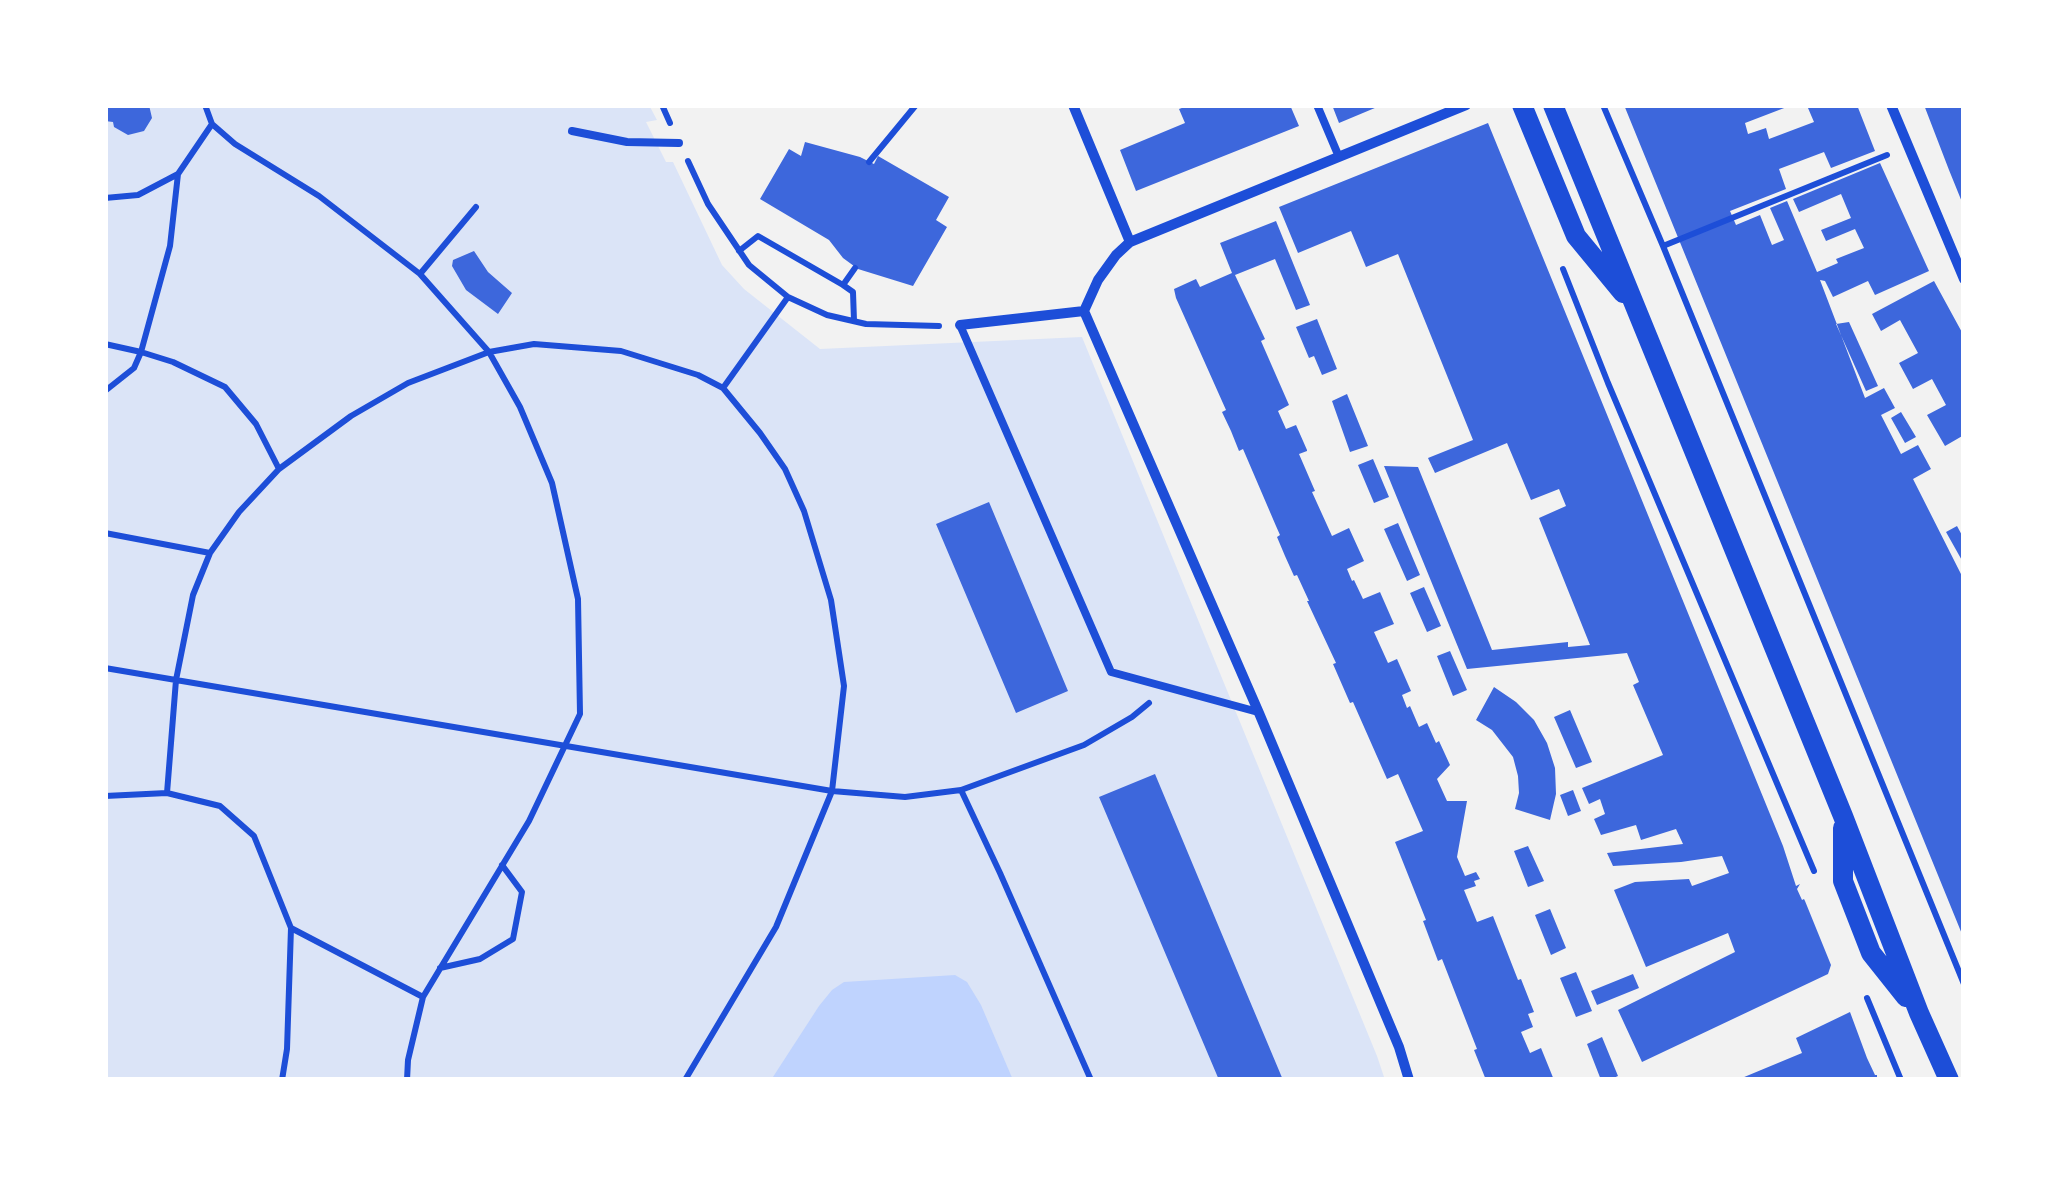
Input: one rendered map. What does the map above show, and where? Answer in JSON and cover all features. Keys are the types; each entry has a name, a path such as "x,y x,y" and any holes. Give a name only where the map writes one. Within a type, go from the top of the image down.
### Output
{"main road":[{"path":"1522,105 1576,236 1637,310"},
{"path":"1553,105 1949,1080"}],"street":[{"path":"1073,105 1130,242"},
{"path":"1409,1080 1399,1047 1259,712 1084,311 1098,280 1130,242 1466,105"},
{"path":"1891,105 1964,279"},
{"path":"960,325 1084,311"}],"lane":[{"path":"1317,105 1339,157"},
{"path":"572,131 627,142 679,142"},
{"path":"960,325 1110,672 1259,712"}],"path":[{"path":"205,105 212,124 235,144 319,196 420,274 490,352 520,407 552,483 578,599 580,714 529,820 423,997 406,1080"},
{"path":"662,105 708,204 749,265 788,297 828,315 866,324 960,325"},
{"path":"869,162 916,105"},
{"path":"1603,105 1964,984"},
{"path":"105,391 134,368 141,352 170,246 178,174 212,124"},
{"path":"1663,246 1907,147"},
{"path":"105,198 138,195 178,174"},
{"path":"420,274 476,207"},
{"path":"739,250 758,236 843,285 854,292 854,321"},
{"path":"1560,260 1816,876"},
{"path":"843,285 855,268"},
{"path":"722,388 788,297"},
{"path":"105,344 172,362 225,387 256,424 279,469"},
{"path":"168,794 176,680 192,595 210,553 239,512 303,449 408,383 490,352 534,344 621,351 698,375 722,388 785,469 804,511 832,600 844,686 832,791 776,928 685,1080"},
{"path":"105,533 210,553"},
{"path":"105,668 832,791 904,797 961,790 1084,745 1132,717 1168,688"},
{"path":"961,790 1091,1080"},
{"path":"105,796 168,794 220,806 254,836 292,928 288,1049 282,1080"},
{"path":"440,968 480,959 513,940 522,892 502,865"},
{"path":"292,928 423,997"},
{"path":"1861,982 1900,1080"}],"shaded area":[{"path":"105,105 649,105 657,120 646,122 666,162 673,162 722,265 744,289 820,349 1082,337 1385,1080 105,1080"}],"water":[{"path":"955,975 967,982 981,1005 1013,1080 771,1080 819,1006 844,982"}],"building":[{"path":"105,105 149,105 152,118 144,131 128,135 114,127 113,122 105,121"},
{"path":"1190,105 1290,105 1299,126 1136,191 1120,150 1185,123 1179,109"},
{"path":"1332,105 1382,105 1339,123"},
{"path":"1624,105 1792,105 1745,123 1748,134 1766,128 1769,139 1814,122 1808,108 1857,105 1875,151 1831,168 1824,152 1779,169 1786,189 1730,211 1736,225 1760,215 1772,245 1784,240 1770,208 1787,201 1817,272 1838,263 1836,259 1864,248 1855,229 1826,241 1821,230 1851,218 1841,194 1799,212 1793,199 1880,163 1929,271 1875,295 1868,281 1833,297 1825,281 1820,280 1865,398 1884,388 1895,408 1881,415 1901,454 1918,445 1931,469 1913,479 1964,580 1964,939"},
{"path":"1924,105 1964,105 1964,207 1949,170"},
{"path":"1488,123 1831,965 1828,974 1642,1062 1618,1010 1735,952 1728,933 1646,967 1614,890 1635,882 1689,879 1692,886 1729,873 1722,856 1613,866 1607,853 1683,844 1676,829 1641,840 1636,825 1601,835 1594,819 1605,814 1600,799 1589,804 1582,788 1663,755 1633,685 1639,682 1627,653 1467,669 1384,466 1418,467 1492,650 1568,642 1568,647 1590,645 1539,518 1566,506 1559,489 1531,500 1507,443 1435,473 1428,458 1473,440 1398,254 1366,267 1351,231 1298,253 1279,207"},
{"path":"805,142 874,164 878,156 949,197 936,220 947,227 913,286 858,269 829,240 760,199 789,149 801,156"},
{"path":"1276,221 1310,305 1296,310 1275,259 1235,275 1265,339 1261,341 1289,405 1278,411 1286,429 1296,425 1307,450 1299,454 1332,536 1349,528 1364,561 1347,569 1352,581 1363,599 1380,592 1394,624 1374,632 1388,663 1397,659 1411,691 1402,695 1407,708 1410,706 1419,727 1427,723 1450,765 1437,779 1447,801 1467,801 1457,857 1465,876 1476,872 1480,879 1474,881 1476,886 1464,890 1477,922 1493,916 1534,1012 1528,1014 1533,1027 1521,1032 1530,1053 1541,1048 1554,1080 1486,1080 1395,842 1423,831 1398,774 1387,779 1353,702 1350,703 1176,298 1174,289 1196,279 1200,287 1232,273 1220,243"},
{"path":"474,251 488,272 512,293 498,314 466,290 452,266 453,260"},
{"path":"1934,281 1964,336 1964,435 1945,446 1927,415 1946,405 1932,379 1913,389 1899,363 1918,353 1900,320 1881,331 1872,314"},
{"path":"1317,319 1337,369 1322,375 1314,356 1309,358 1296,327"},
{"path":"1849,322 1878,386 1866,391 1836,324"},
{"path":"1347,394 1368,446 1350,452 1332,401"},
{"path":"1901,412 1916,437 1905,443 1891,418"},
{"path":"1373,459 1389,497 1374,503 1358,465"},
{"path":"989,502 1068,691 1016,713 936,524"},
{"path":"1398,523 1420,575 1407,581 1384,529"},
{"path":"1957,526 1964,539 1964,564 1946,532"},
{"path":"1424,587 1441,626 1427,632 1410,593"},
{"path":"1450,651 1467,690 1453,696 1437,656"},
{"path":"1494,687 1534,720 1547,743 1555,768 1556,794 1550,820 1515,809 1519,793 1513,757 1492,730 1476,720"},
{"path":"1570,710 1592,762 1576,768 1554,717"},
{"path":"1155,774 1283,1080 1219,1080 1099,797"},
{"path":"1573,790 1581,811 1568,816 1560,795"},
{"path":"1528,846 1544,881 1528,887 1514,851"},
{"path":"1550,909 1566,948 1551,955 1535,915"},
{"path":"1576,972 1592,1011 1576,1017 1560,978"},
{"path":"1633,974 1639,988 1597,1005 1591,991"},
{"path":"1850,1012 1877,1080 1737,1080 1802,1053 1796,1038"},
{"path":"1602,1037 1618,1076 1609,1080 1601,1080 1587,1044"}]}
